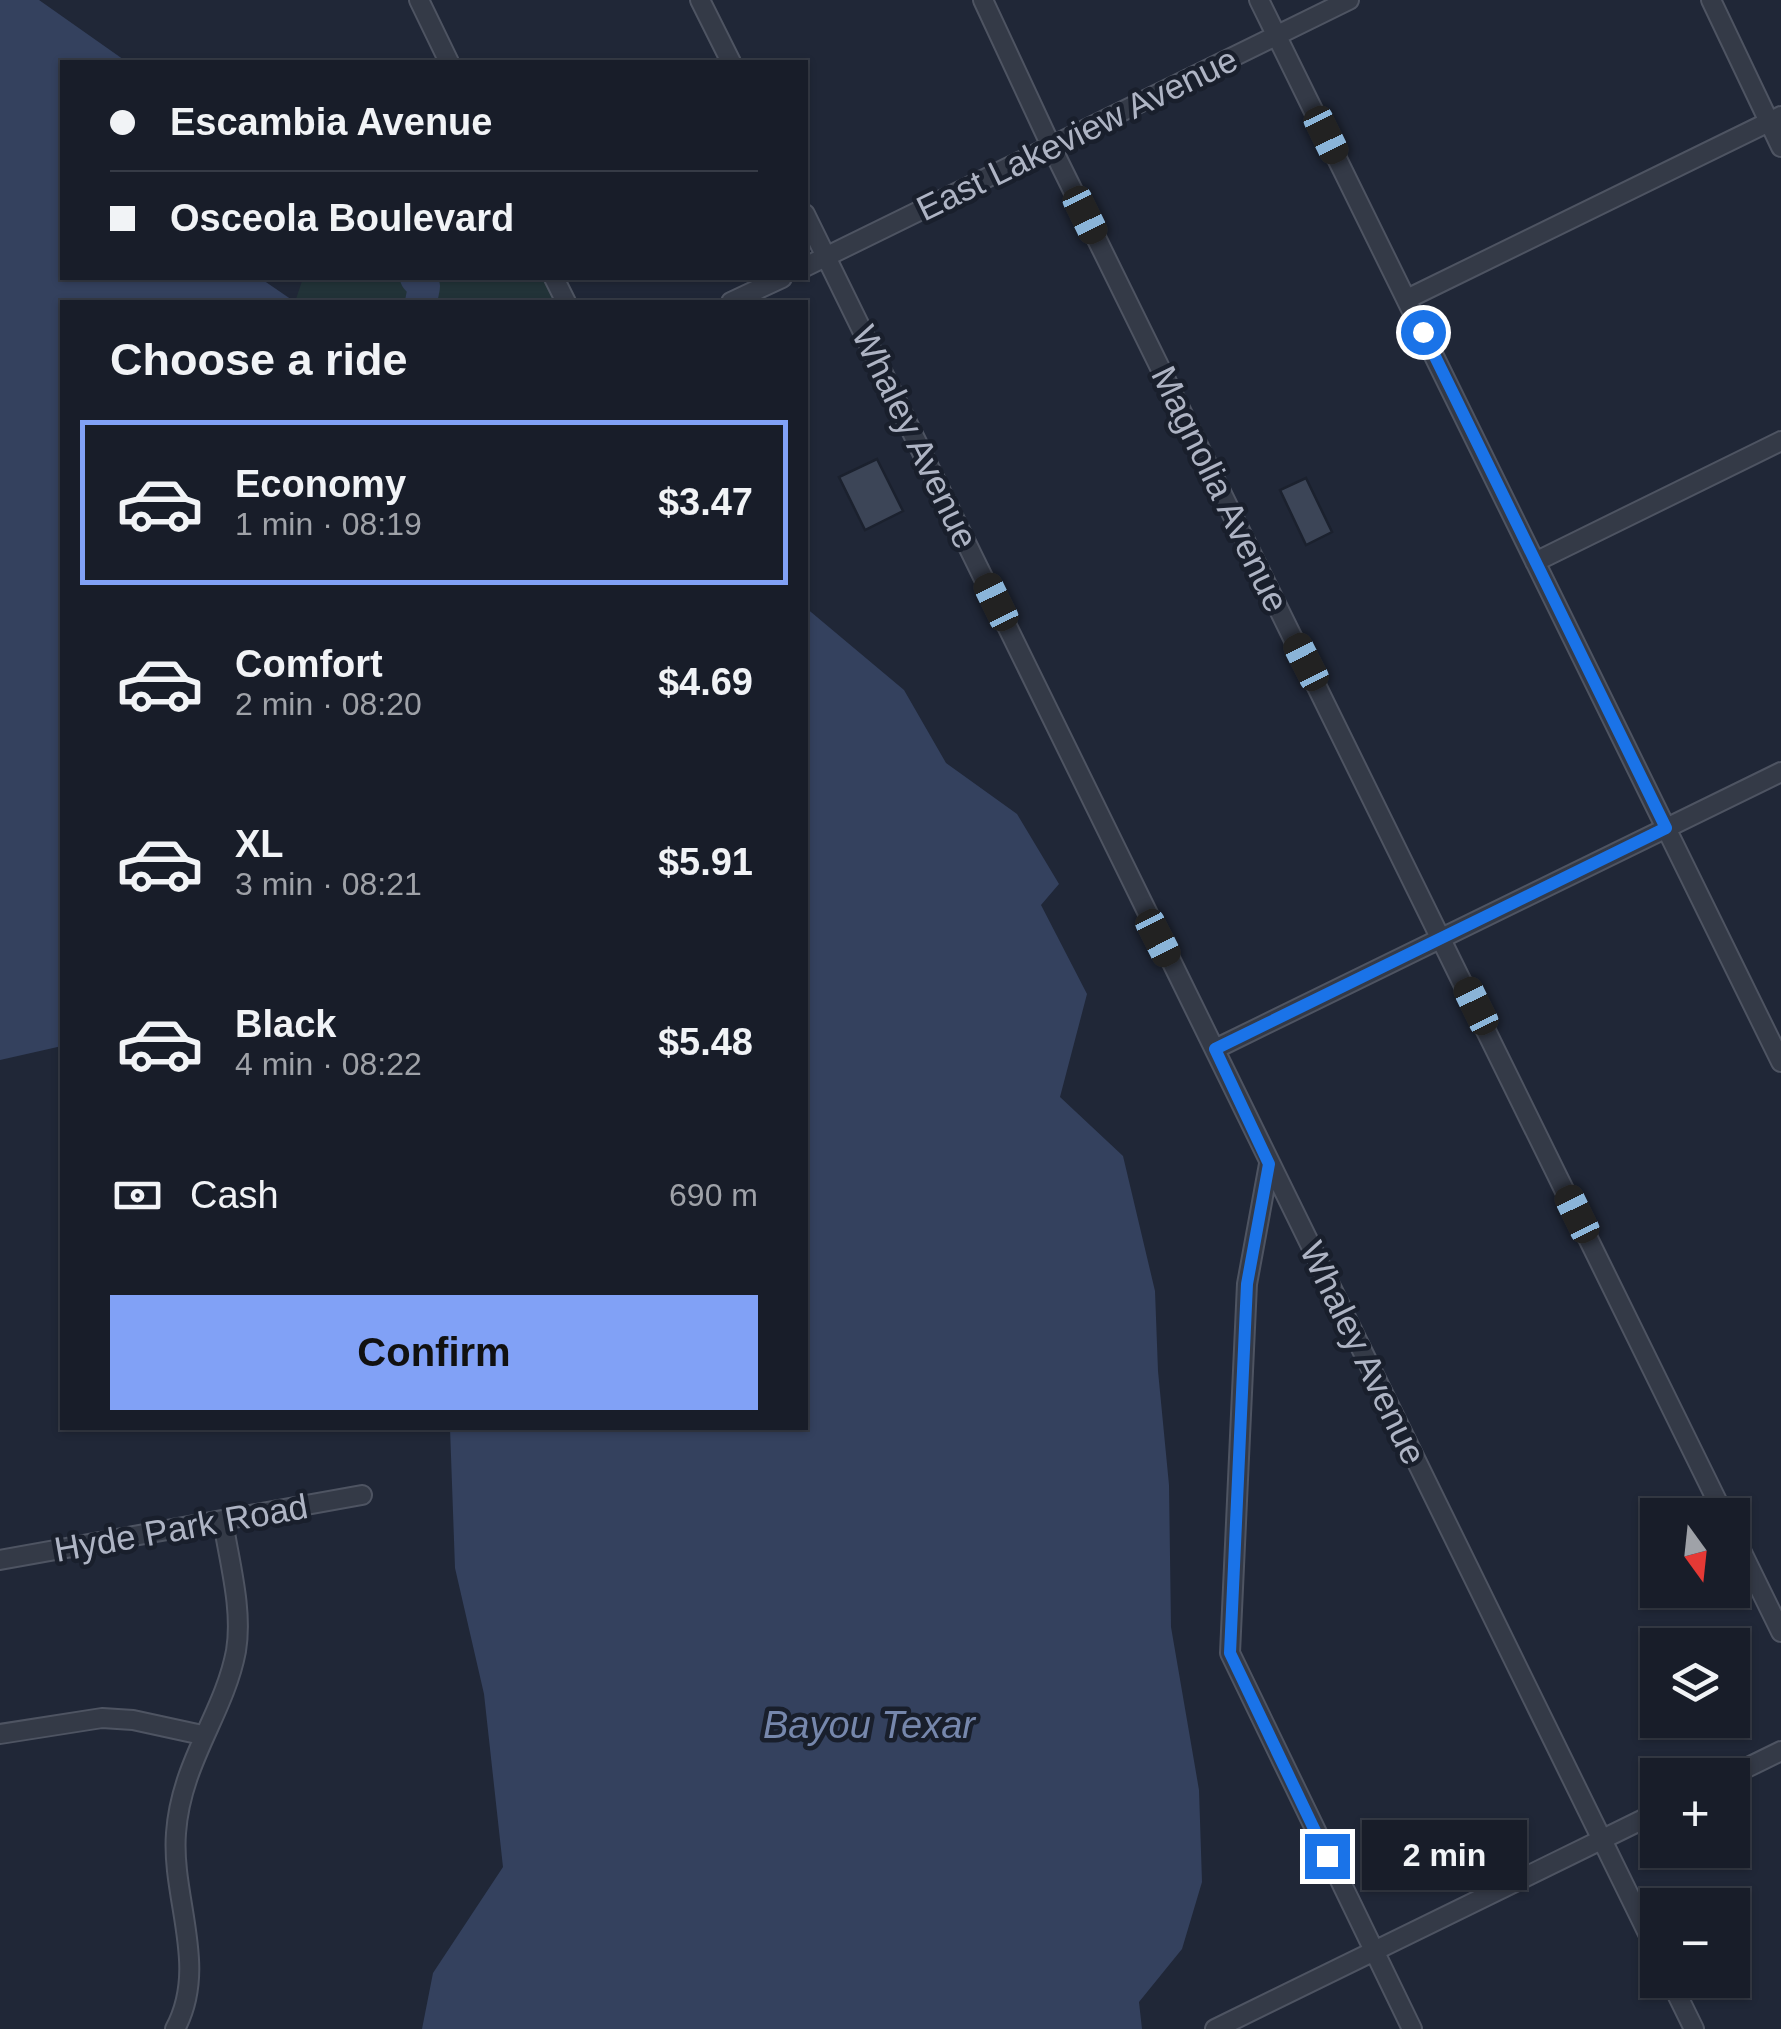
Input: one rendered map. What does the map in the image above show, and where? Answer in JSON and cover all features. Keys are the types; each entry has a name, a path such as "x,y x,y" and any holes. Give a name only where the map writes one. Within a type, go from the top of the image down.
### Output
{"street":[{"path":"419,0 449,60"},
{"path":"700,0 730,60"},
{"name":"Magnolia Avenue","path":"983,0 1050,146 1443,937 1716,1498"},
{"path":"1259,0 1781,1062"},
{"name":"East Lakeview Avenue","path":"808,265 1349,0"},
{"path":"1710,0 1775,119 1781,146"},
{"path":"1407,299 1775,119"},
{"name":"Whaley Avenue","path":"808,220 1640,1917"},
{"path":"734,300 778,280"},
{"path":"1535,562 1781,441"},
{"path":"1215,1049 1781,772"},
{"path":"1269,1164 1247,1284 1230,1653 1412,2029"},
{"name":"Hyde Park Road","path":"0,1560 362,1496"},
{"path":"175,2029 185,2008 191,1966 176,1868 180,1800 202,1736 230,1674 236,1648 238,1622 223,1520"},
{"path":"1750,1569 1781,1632"},
{"path":"0,1734 102,1718 133,1720 202,1736"},
{"path":"1750,1767 1781,1752"},
{"path":"1215,2029 1640,1821"},
{"path":"1679,1998 1694,2029"}],"shaded area":[{"path":"302,280 545,280 553,300 296,300"}],"water":[{"path":"0,0 39,0 124,60 60,60 60,280 263,280 292,300 60,300 60,1046 0,1060"},
{"name":"Bayou Texar","path":"808,610 904,690 946,763 1017,814 1059,884 1041,905 1087,994 1060,1097 1123,1156 1155,1291 1169,1485 1171,1627 1199,1790 1202,1882 1182,1949 1139,2002 1142,2029 422,2029 433,1973 503,1867 484,1694 455,1568 450,1430 808,1430"}],"building":[{"path":"877,459 903,511 865,530 839,477"},
{"path":"1306,478 1332,532 1306,545 1280,490"}],"waterway":[{"path":"418,280 424,287 421,300"}],"route":[{"path":"1327,1856 1230,1653 1247,1284 1269,1164 1215,1049 1666,828 1423,332"}]}
